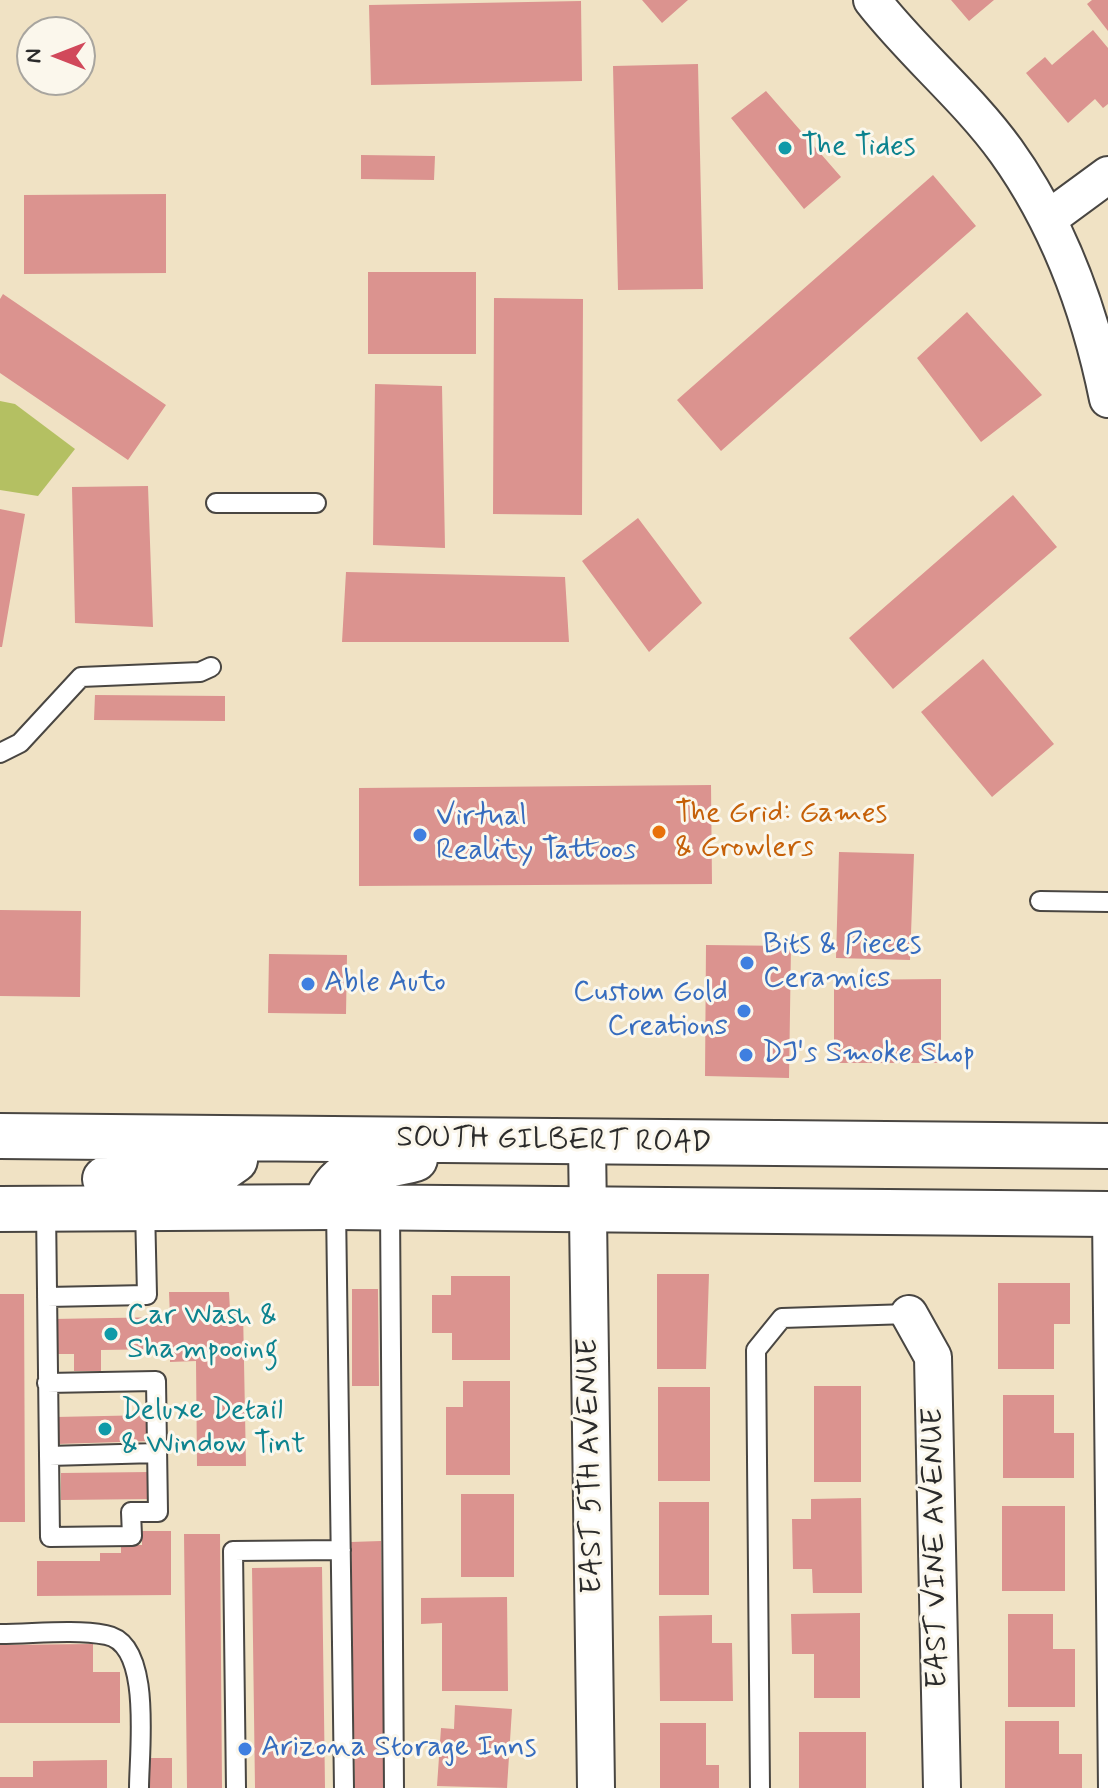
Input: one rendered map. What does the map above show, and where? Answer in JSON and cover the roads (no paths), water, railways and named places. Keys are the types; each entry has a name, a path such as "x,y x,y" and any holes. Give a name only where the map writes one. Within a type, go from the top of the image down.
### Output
{"main road":[{"name":"SOUTH GILBERT ROAD","path":"0,1136 587,1144 1108,1146"},
{"path":"17,1209 54,1184 85,1179 215,1174 235,1160 238,1139"},
{"path":"330,1207 331,1186 342,1176 409,1161 466,1141"},
{"path":"17,1209 330,1207 1105,1214"}],"street":[{"path":"872,0 1006,151 1048,219 1074,275 1098,350 1108,399"},
{"path":"1048,219 1108,175"},
{"name":"EAST 5TH AVENUE","path":"587,1144 596,1788"},
{"name":"EAST VINE AVENUE","path":"909,1314 933,1357 942,1788"}],"lane":[{"path":"216,503 316,503"},
{"path":"0,753 20,743 81,677 200,672 211,667"},
{"path":"1040,901 1108,902"},
{"path":"330,1207 341,1550 344,1788"},
{"path":"47,1297 147,1295 145,1208"},
{"path":"390,1208 394,1788"},
{"path":"17,1209 47,1297 47,1383 50,1537 132,1536 131,1512 158,1512 156,1381 47,1383"},
{"path":"1105,1214 1108,1788"},
{"path":"760,1788 756,1350 782,1318 909,1314"},
{"path":"49,1456 157,1453"},
{"path":"236,1788 233,1551 341,1550"},
{"path":"0,1634 109,1635 130,1648 138,1674 139,1788"}],"place":[{"name":"The Tides","path":"785,148"},
{"name":"The Grid: Games & Growlers","path":"659,832"},
{"name":"Virtual Reality Tattoos","path":"420,835"},
{"name":"Bits & Pieces Ceramics","path":"747,963"},
{"name":"Able Auto","path":"308,984"},
{"name":"Custom Gold Creations","path":"744,1011"},
{"name":"DJ's Smoke Shop","path":"746,1055"},
{"name":"Car Wash & Shampooing","path":"111,1334"},
{"name":"Deluxe Detail & Window Tint","path":"105,1429"},
{"name":"Arizona Storage Inns","path":"245,1749"}]}
